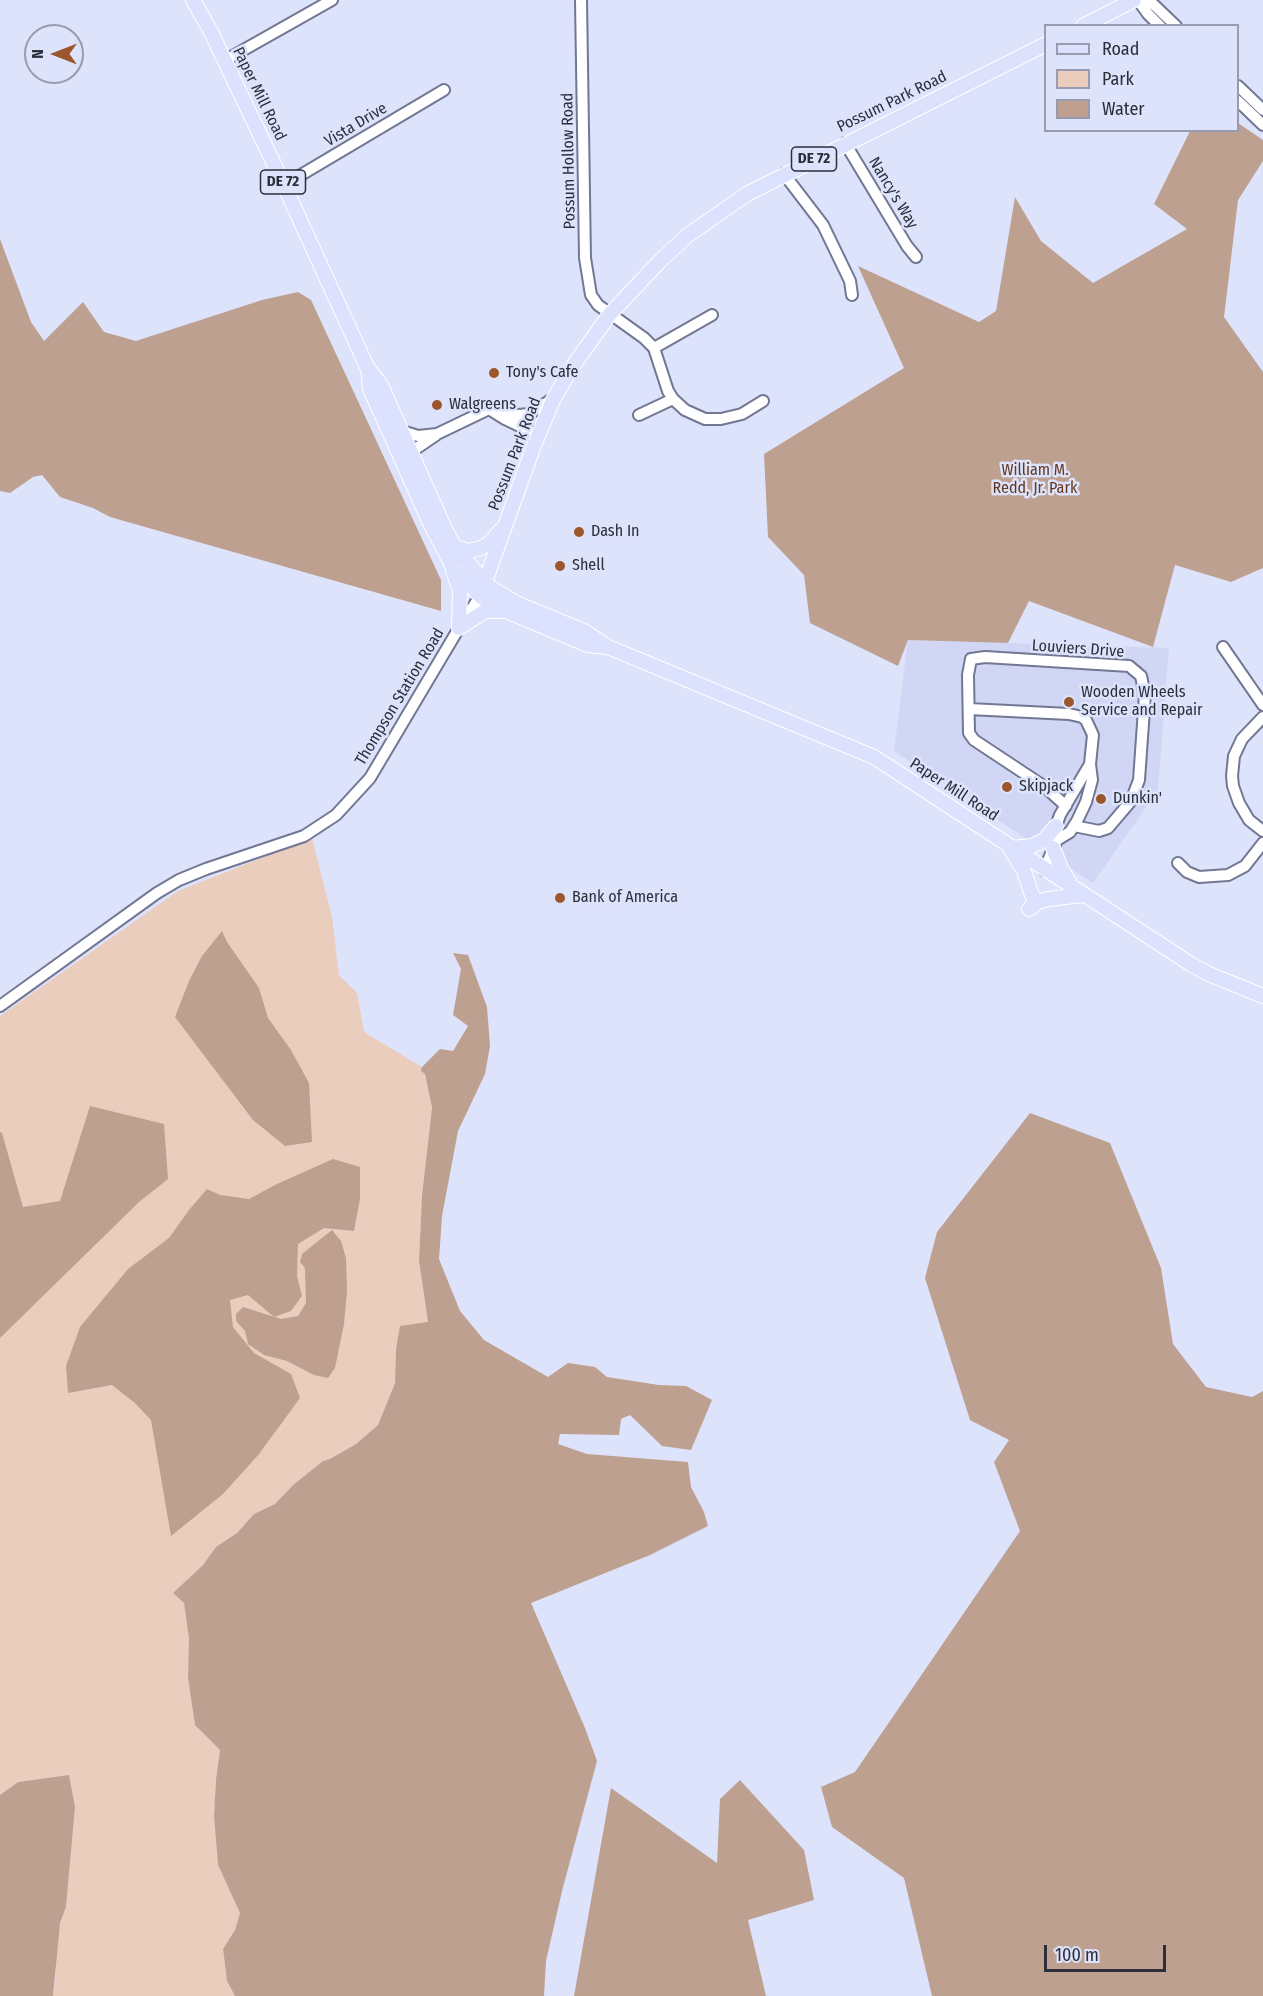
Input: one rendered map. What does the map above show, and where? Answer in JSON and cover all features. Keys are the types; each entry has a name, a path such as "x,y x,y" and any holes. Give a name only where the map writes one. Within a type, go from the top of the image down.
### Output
{"main road":[{"name":"Paper Mill Road","path":"193,0 284,185 368,367 381,385 445,529 454,569 483,590 505,611 588,645 608,647"},
{"path":"1087,24 1138,0"},
{"name":"Possum Park Road","path":"483,590 538,435 554,398 575,363 610,314 635,286 688,235 747,194 1044,45"},
{"name":"Paper Mill Road","path":"368,367 370,389 430,523 449,548"},
{"path":"384,419 400,448 404,452 411,452"},
{"path":"459,628 460,590 449,548 468,551 479,549 488,544 506,525"},
{"name":"Paper Mill Road","path":"483,590 584,631 608,647 874,757 1192,965 1263,996"},
{"path":"459,628 485,611 505,611"},
{"path":"1055,838 1061,867 1070,883 1081,894 1031,903 1024,871 1010,847 1032,846 1055,838"}],"street":[{"path":"224,61 332,0"},
{"name":"Possum Hollow Road","path":"581,0 586,267 589,286 594,300 654,348"},
{"path":"1138,0 1158,24"},
{"path":"1138,0 1154,4 1174,24"},
{"path":"1239,87 1263,110"},
{"name":"Vista Drive","path":"284,185 444,90"},
{"path":"1239,102 1263,125"},
{"name":"Nancy's Way","path":"845,143 907,246 916,257"},
{"path":"784,174 823,225 850,281 852,295"},
{"path":"712,315 654,348 665,383 673,399 691,414 714,420 736,416 763,401"},
{"path":"496,412 529,414 554,398"},
{"path":"639,415 673,399"},
{"path":"411,452 437,434 489,409 538,435"},
{"path":"402,431 418,436 437,434"},
{"name":"Thompson Station Road","path":"0,1006 157,893 179,880 304,836 336,815 370,778 483,590"},
{"path":"1223,647 1263,705"},
{"name":"Louviers Drive","path":"1066,806 1045,787 974,740 969,732 968,675 971,659 985,657 1129,666 1141,676 1145,695 1140,769 1139,780 1131,801 1108,828 1099,831 1074,825"},
{"path":"969,709 1025,711 1082,717 1086,720 1093,735 1090,764 1092,780 1086,802 1070,832 1055,838"},
{"path":"1263,717 1242,739 1234,756 1232,776 1239,803 1249,820 1263,831"},
{"path":"1044,870 1060,814 1090,764"},
{"path":"1178,863 1187,872 1199,877 1228,875 1245,866 1263,843"}],"shaded area":[{"path":"908,640 1169,648 1158,790 1093,883 894,751"}],"green space":[{"name":"William M. Redd, Jr. Park","path":"1239,124 1263,140 1263,161 1238,200 1224,317 1263,372 1263,568 1231,582 1175,565 1153,647 1029,601 1008,643 908,640 898,666 810,623 804,575 768,537 764,454 904,368 858,266 979,322 996,311 1015,197 1041,241 1093,283 1187,229 1154,204 1190,132 1239,132"},
{"path":"0,239 31,322 44,341 83,302 104,332 136,341 262,300 298,292 311,300 441,580 441,611 110,517 93,508 60,497 42,475 33,477 10,493 0,491"},
{"path":"312,838 332,917 339,975 357,993 364,1032 422,1067 421,1071 425,1074 432,1108 422,1195 419,1261 428,1322 396,1349 395,1383 378,1425 356,1444 323,1461 293,1485 275,1504 254,1514 237,1533 216,1548 203,1565 173,1593 184,1603 189,1639 188,1678 195,1725 220,1750 214,1816 218,1865 240,1913 235,1930 223,1950 227,1981 235,1996 53,1996 56,1971 54,1938 66,1907 75,1807 69,1775 18,1782 0,1795 0,1016 178,891"},
{"path":"222,931 259,988 268,1018 291,1050 309,1083 312,1142 285,1146 253,1120 175,1017 202,956"},
{"path":"453,953 468,955 487,1007 490,1046 485,1074 458,1131 442,1216 439,1259 460,1311 484,1340 548,1377 568,1363 595,1367 607,1377 659,1385 686,1386 712,1400 691,1450 662,1446 630,1415 621,1419 619,1435 560,1434 558,1444 587,1454 688,1462 691,1487 704,1512 708,1526 650,1555 531,1603 597,1761 546,1961 544,1996 235,1996 227,1981 223,1949 235,1930 240,1913 218,1865 214,1816 220,1750 195,1725 188,1678 189,1639 184,1603 173,1593 203,1565 216,1547 237,1533 254,1514 275,1504 293,1485 323,1461 356,1444 378,1425 395,1383 396,1349 400,1326 428,1322 419,1261 422,1195 432,1108 425,1074 421,1071 422,1067 440,1049 453,1051 468,1026 453,1015 461,969"},
{"path":"90,1106 164,1124 168,1179 139,1202 0,1338 0,1132 23,1207 60,1201"},
{"path":"1030,1113 1110,1143 1161,1268 1173,1344 1206,1387 1252,1397 1263,1391 1263,1996 932,1996 904,1878 832,1827 821,1787 855,1772 1020,1531 994,1462 1009,1440 970,1420 925,1278 937,1232"},
{"path":"333,1159 360,1167 360,1199 354,1231 324,1228 298,1244 297,1276 302,1296 291,1311 274,1317 248,1295 230,1300 233,1327 254,1353 291,1374 300,1398 259,1454 223,1494 171,1536 151,1420 135,1403 112,1385 68,1393 66,1366 80,1327 128,1269 169,1238 207,1189 220,1195 249,1199"},
{"path":"69,1775 75,1807 66,1907 60,1923 53,1996 0,1996 0,1795 18,1782"},
{"path":"740,1780 804,1850 814,1900 748,1920 766,1996 574,1996 611,1788 717,1863 720,1799"}],"water":[{"path":"332,1230 341,1241 346,1258 347,1291 344,1324 335,1368 328,1378 314,1375 287,1361 264,1355 248,1344 245,1331 236,1321 236,1314 243,1307 281,1319 298,1316 306,1303 305,1268 300,1262 302,1254"}],"waterway":[{"path":"894,499 935,511 963,495 986,537 1018,538 1059,517 1076,537 1142,506 1177,516 1226,537 1263,519"},
{"path":"341,1483 336,1527 320,1538 327,1559 318,1584 389,1646 428,1690 453,1708 467,1752 455,1787 451,1828 464,1864 467,1911 463,1954 491,1996"}],"place":[{"name":"Tony's Cafe","path":"494,373"},
{"name":"Walgreens","path":"437,405"},
{"name":"Dash In","path":"579,532"},
{"name":"Shell","path":"560,566"},
{"name":"Wooden Wheels Service and Repair","path":"1069,702"},
{"name":"Skipjack","path":"1007,787"},
{"name":"Dunkin'","path":"1101,799"},
{"name":"Bank of America","path":"560,898"}]}
